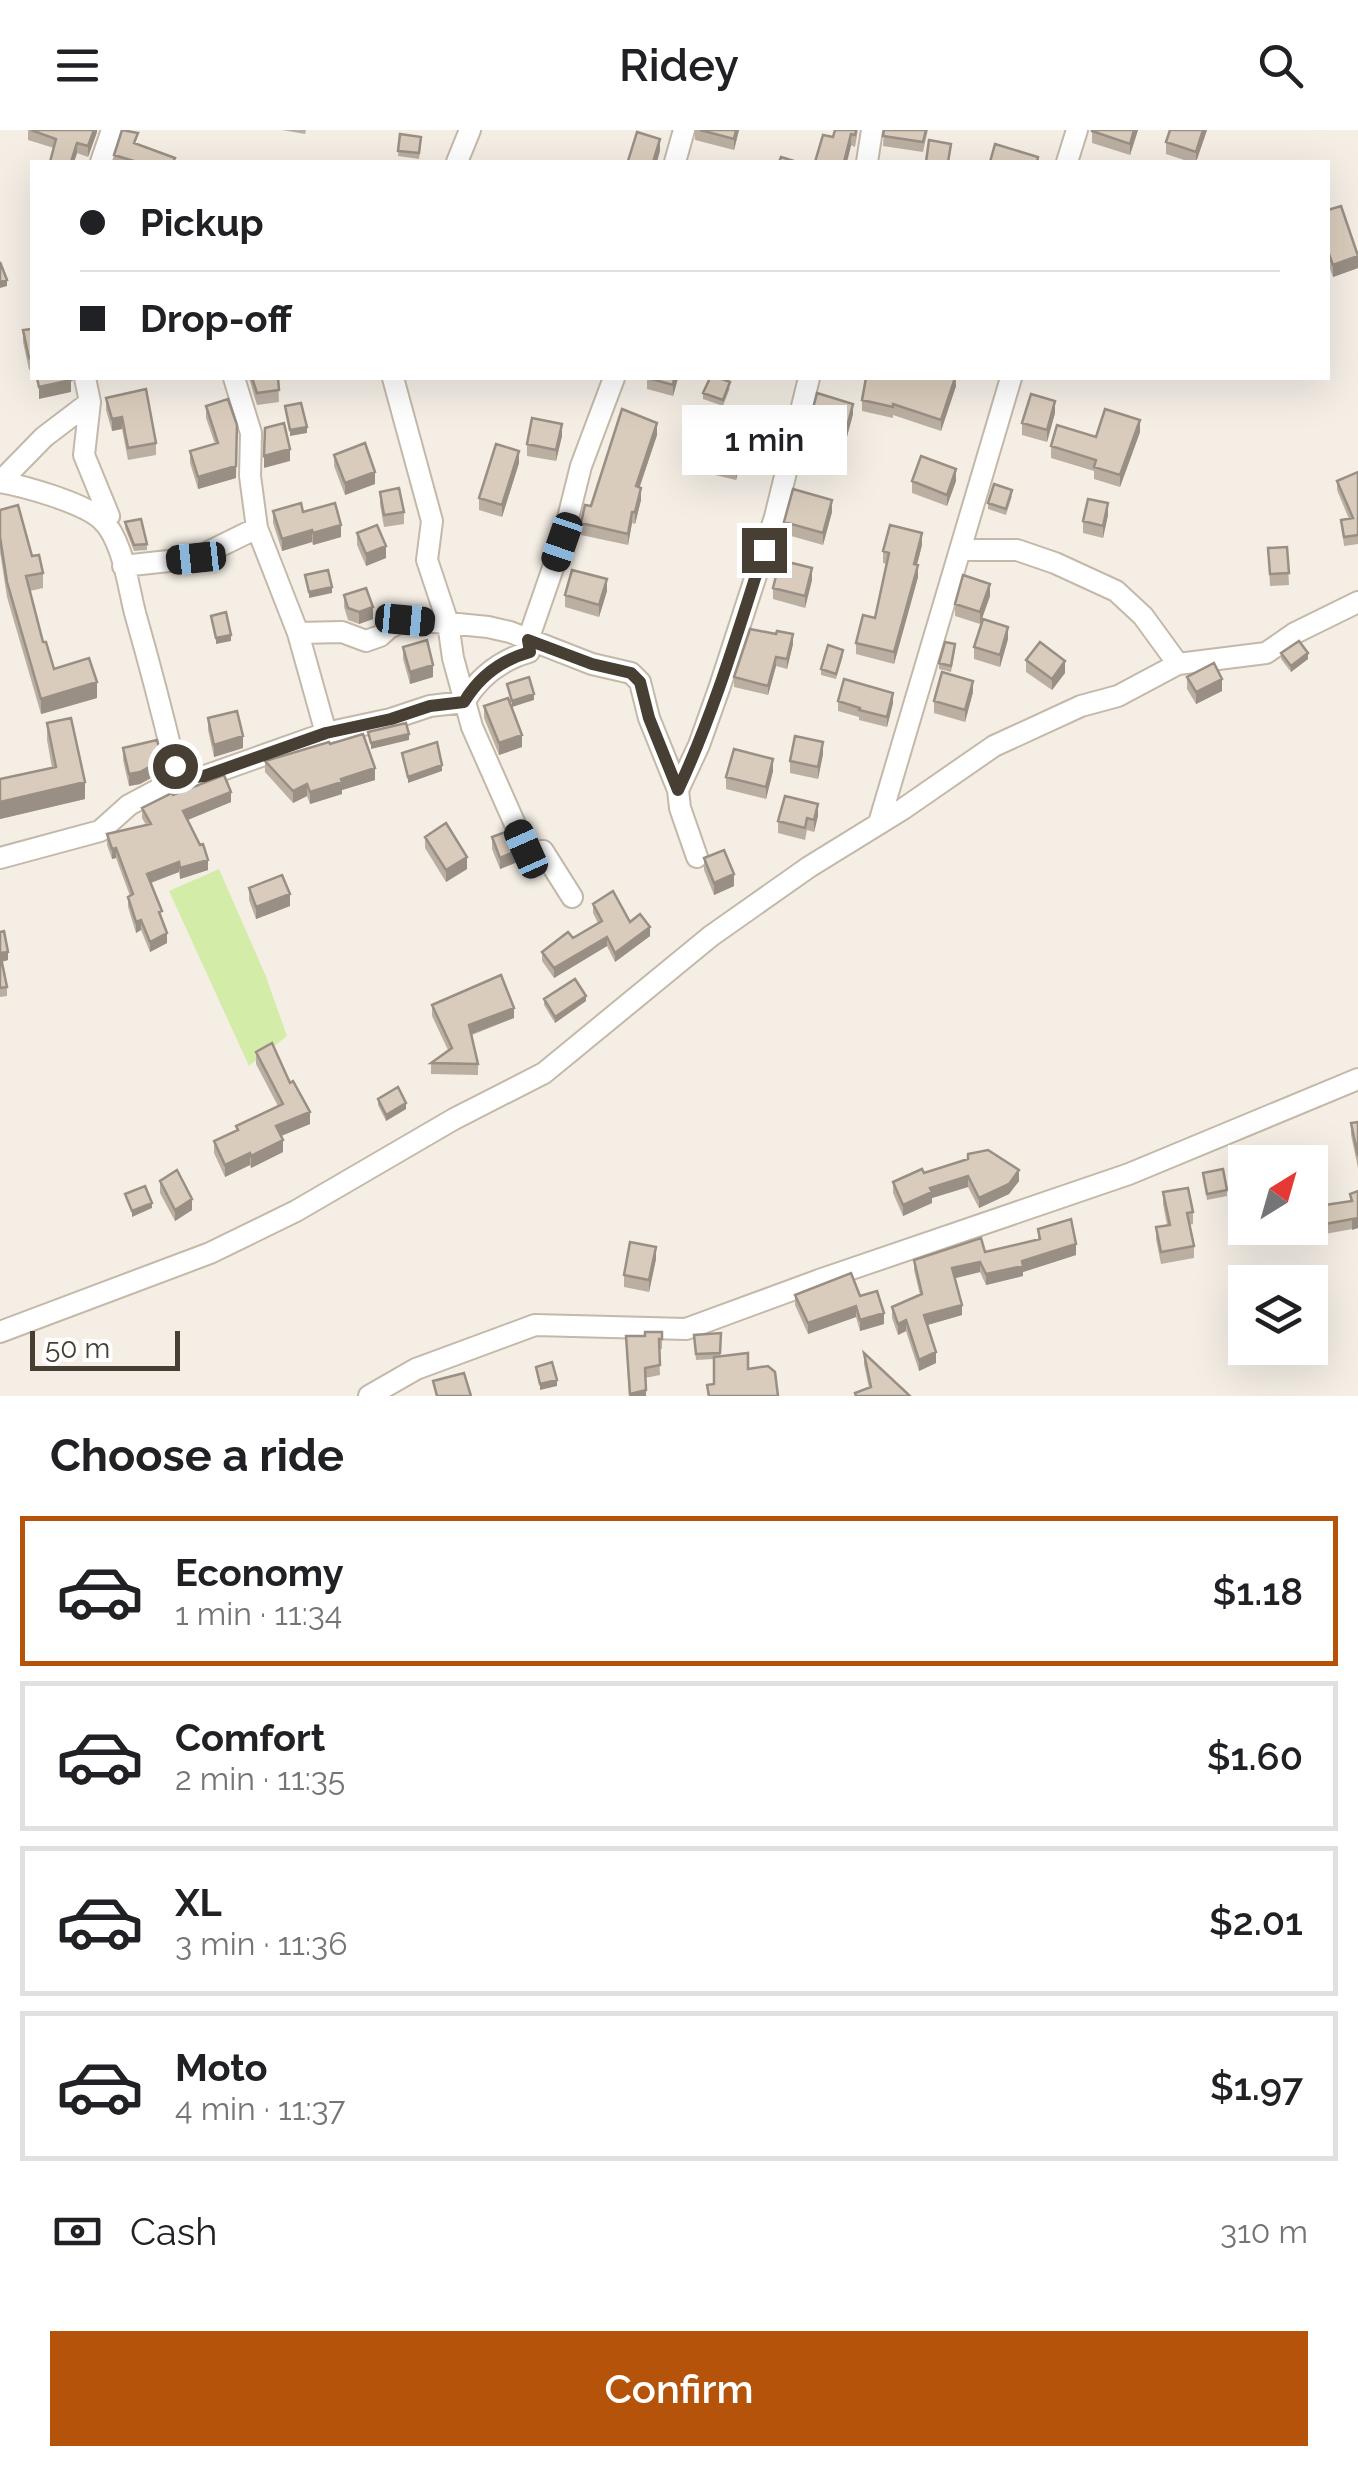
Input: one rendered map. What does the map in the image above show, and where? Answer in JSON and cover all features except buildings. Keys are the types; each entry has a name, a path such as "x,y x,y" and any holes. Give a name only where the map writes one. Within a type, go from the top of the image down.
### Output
{"street":[{"path":"101,160 112,130"},
{"path":"458,160 470,130"},
{"path":"676,160 684,130"},
{"path":"868,160 872,130"},
{"path":"1069,160 1077,130"},
{"path":"84,380 90,402 84,455 109,516 104,521"},
{"path":"235,380 250,433 250,476 257,528 298,633 326,733"},
{"path":"394,380 432,522 427,560 448,623 472,727 526,849 544,851 572,896"},
{"path":"464,702 498,665 530,652 528,640 562,542 581,466 613,380"},
{"path":"678,790 720,686 775,517 809,380"},
{"path":"880,823 1010,380"},
{"path":"0,482 44,437 90,402"},
{"path":"0,482 28,486 86,509 104,521 124,566 178,779"},
{"path":"124,566 196,558 257,528"},
{"path":"960,550 1017,550 1116,592 1143,616 1178,664"},
{"path":"0,1332 227,1245 296,1212 454,1119 544,1073 711,936 809,866 994,746 1081,706 1118,696 1178,664 1266,653 1358,602"},
{"path":"298,633 342,632 366,641 405,620 488,627 592,664 631,673 640,682 697,858"},
{"path":"0,858 100,831 129,805 178,779 204,776 326,733 430,706 464,702"},
{"path":"369,1396 416,1369 535,1325 686,1329 1129,1174 1358,1079"}],"green space":[{"path":"219,869 265,974 287,1036 249,1066 169,891"}],"route":[{"path":"175,766 178,779 204,776 326,733 430,706 464,702 498,665 530,652 528,640 592,664 631,673 640,682 649,718 678,790 699,745 764,550"}]}
